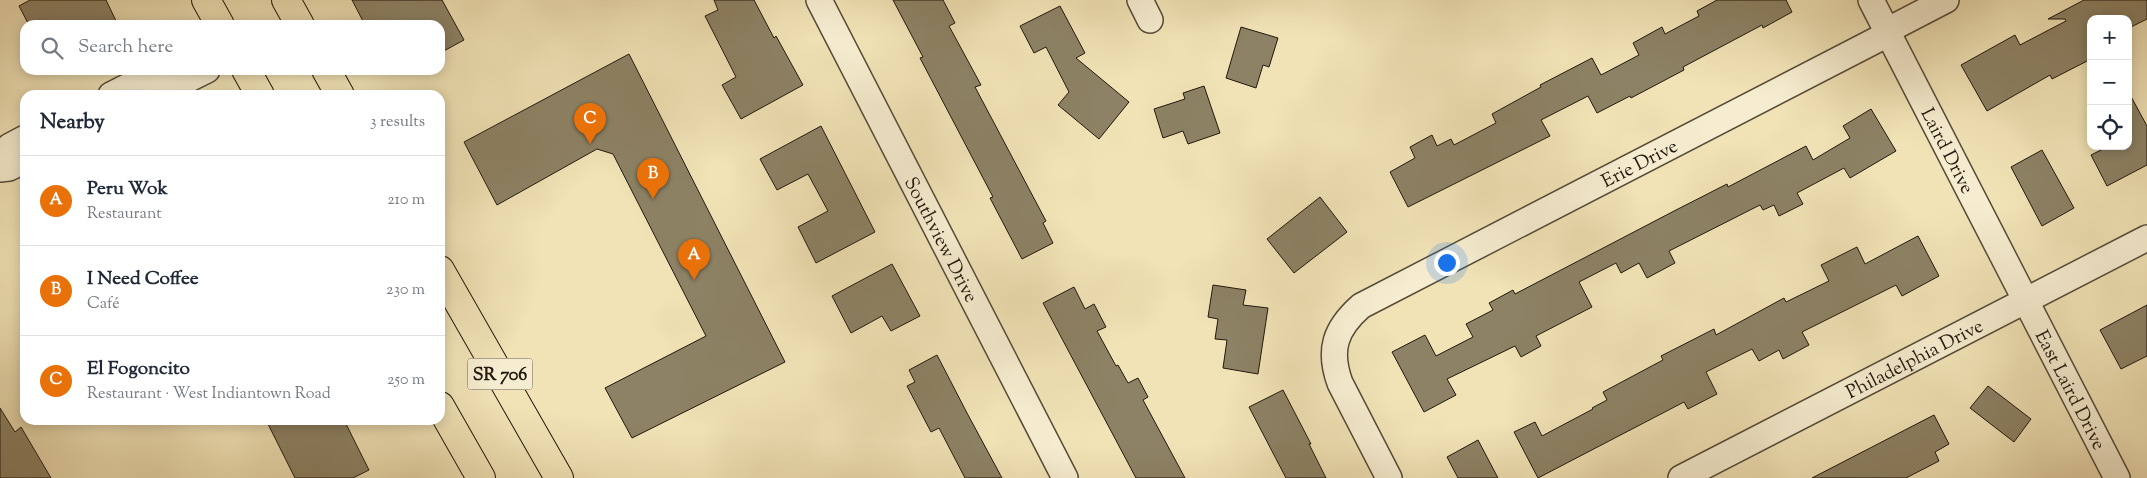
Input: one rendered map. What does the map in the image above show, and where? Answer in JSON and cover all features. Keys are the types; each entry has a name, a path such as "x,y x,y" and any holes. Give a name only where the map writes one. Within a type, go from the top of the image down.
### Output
{"main road":[{"path":"206,0 217,20"},
{"path":"286,0 297,20"},
{"path":"249,75 257,90"},
{"path":"329,75 337,90"},
{"name":"SR 706","path":"445,279 559,478"},
{"path":"445,415 481,478"}],"street":[{"name":"Southview Drive","path":"819,0 1065,478"},
{"name":"Laird Drive","path":"1871,0 2026,300"},
{"name":"Erie Drive","path":"1389,478 1335,368 1334,350 1338,333 1348,317 1361,306 1888,34 1894,27 1946,0"},
{"path":"121,90 150,75"},
{"path":"167,90 197,75"},
{"path":"0,154 20,141"},
{"path":"0,169 10,168 20,163"},
{"name":"Philadelphia Drive","path":"1681,478 2147,238"},
{"name":"East Laird Drive","path":"2026,300 2117,478"}],"building":[{"path":"30,0 106,0 116,20 26,20 19,6"},
{"path":"352,0 442,0 464,40 445,50 445,20 362,20"},
{"path":"714,0 754,0 774,38 776,36 803,85 741,119 722,85 736,77 705,16 718,10"},
{"path":"893,0 943,0 955,23 949,26 981,85 975,87 1046,221 1043,223 1053,243 1022,259 990,198 993,197 920,58 923,57"},
{"path":"1717,0 1786,0 1792,12 1763,28 1762,25 1683,67 1684,70 1631,98 1630,96 1597,113 1588,96 1541,120 1550,136 1408,207 1390,172 1415,158 1410,147 1432,135 1437,146 1451,139 1454,145 1496,123 1492,114 1541,87 1540,85 1592,58 1601,75 1639,55 1633,43 1662,27 1665,34 1699,16 1697,11"},
{"path":"2084,0 2147,0 2147,19 2132,26 2132,15 2087,15 2087,61 2052,79 2050,75 1987,111 1961,65 2015,35 2020,45 2066,21 2065,19 2048,19"},
{"path":"1060,6 1085,53 1076,58 1129,102 1099,139 1058,105 1069,92 1046,47 1034,53 1020,26"},
{"path":"1241,27 1278,38 1269,67 1263,65 1256,88 1226,78"},
{"path":"629,54 785,362 632,438 605,388 706,336 613,154 597,149 497,205 464,142"},
{"path":"1204,86 1220,133 1188,144 1183,131 1163,138 1154,109 1185,99 1183,93"},
{"path":"2132,98 2147,126 2147,165 2107,186 2091,155 2101,150 2132,150"},
{"path":"1871,109 1896,151 1850,178 1844,168 1797,193 1803,204 1779,216 1774,205 1763,210 1760,205 1669,251 1675,263 1647,278 1639,263 1621,273 1616,263 1579,282 1592,307 1536,336 1541,346 1521,357 1515,346 1447,379 1456,395 1424,412 1392,352 1425,335 1436,356 1473,337 1466,324 1493,310 1489,303 1513,290 1515,294 1727,184 1728,187 1806,146 1813,160 1850,138 1843,126"},
{"path":"821,126 875,232 816,263 798,227 828,211 808,174 777,190 760,159"},
{"path":"2042,150 2074,208 2042,226 2011,167"},
{"path":"1320,197 1347,232 1294,273 1267,239"},
{"path":"1918,236 1939,276 1902,296 1896,285 1802,332 1809,345 1783,359 1779,350 1759,361 1752,349 1706,372 1717,394 1688,409 1684,402 1538,478 1514,432 1535,422 1542,436 1593,409 1607,400 1603,392 1663,360 1661,356 1714,329 1716,335 1784,298 1786,302 1829,281 1821,265 1857,247 1865,264"},
{"path":"892,264 920,316 891,331 882,316 851,333 832,296"},
{"path":"1213,285 1246,290 1243,305 1268,308 1258,374 1223,368 1227,340 1215,339 1218,319 1208,317"},
{"path":"1074,287 1085,309 1094,304 1106,327 1097,331 1116,366 1118,365 1128,383 1138,378 1148,397 1143,400 1185,478 1136,478 1043,303"},
{"path":"2147,305 2147,356 2121,369 2100,330"},
{"path":"937,355 1002,478 965,478 939,428 931,432 907,386 915,382 909,370"},
{"path":"1988,386 2031,419 2014,442 1970,408"},
{"path":"1283,390 1326,478 1286,478 1249,407"},
{"path":"0,408 15,432 21,427 51,478 0,478"},
{"path":"1934,415 1949,444 1935,452 1939,461 1906,478 1812,478"},
{"path":"268,425 346,425 369,470 353,478 295,478"},
{"path":"1478,440 1498,478 1458,478 1447,457"}],"place":[{"name":"El Fogoncito","path":"590,144"},
{"name":"I Need Coffee","path":"653,199"},
{"name":"Peru Wok","path":"694,280"}]}
